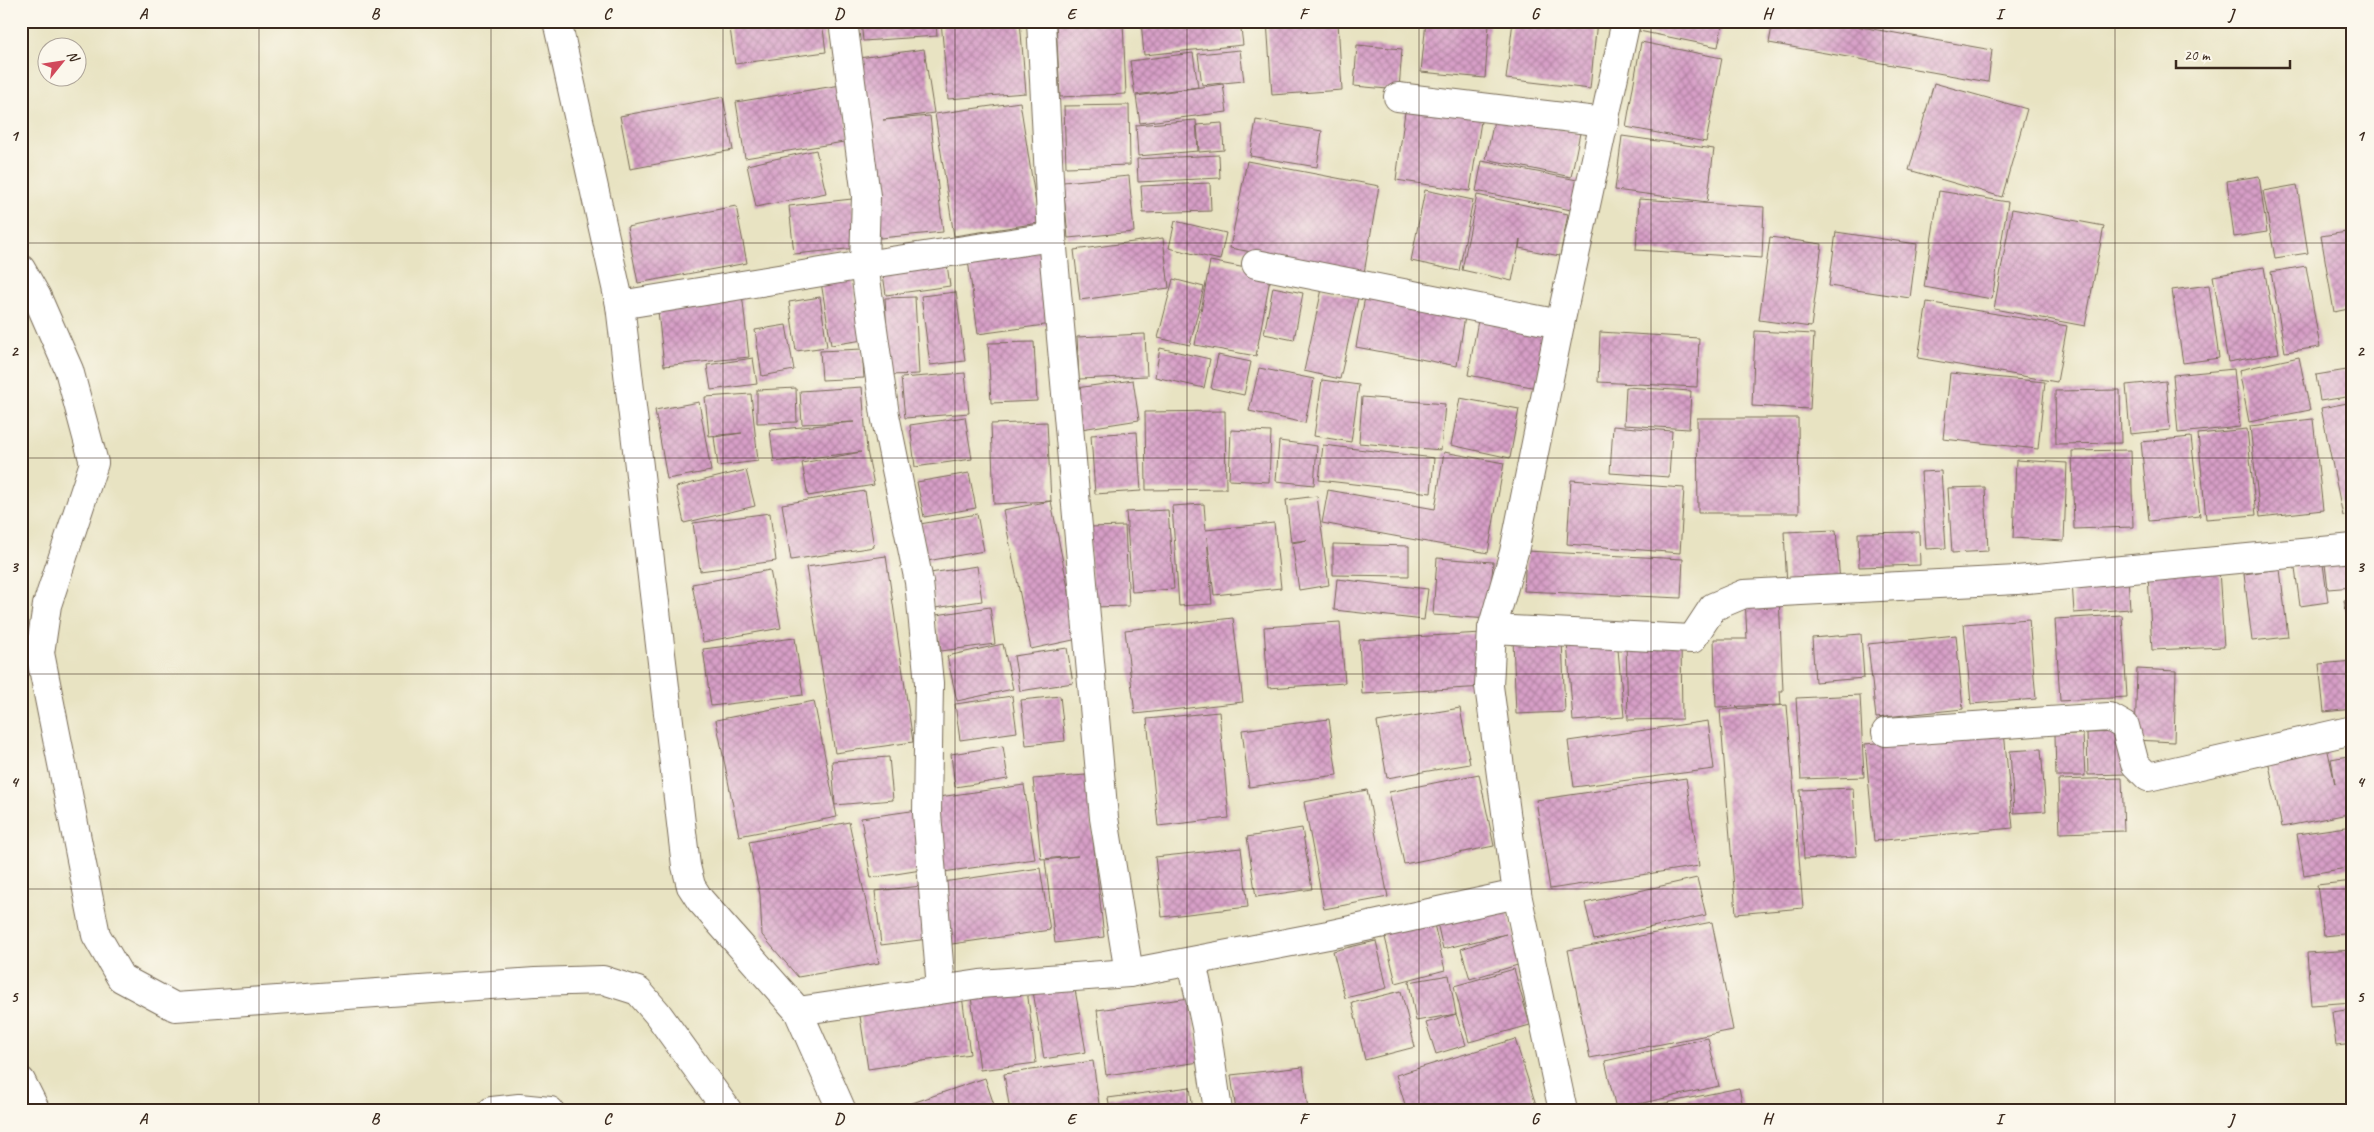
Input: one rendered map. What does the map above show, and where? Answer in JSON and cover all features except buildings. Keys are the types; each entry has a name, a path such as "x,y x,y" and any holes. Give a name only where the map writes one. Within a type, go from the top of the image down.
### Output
{"street":[{"path":"557,21 620,305 686,866 700,900 798,1011 842,1111"},
{"path":"843,21 866,196 864,265 885,415 919,582 929,683 927,813 941,989"},
{"path":"1040,21 1052,237 1104,818 1129,973"},
{"path":"1563,1111 1517,894 1489,686 1492,629 1514,552 1560,324 1626,21"},
{"path":"1398,97 1605,122"},
{"path":"620,305 864,265 1052,237"},
{"path":"1256,264 1560,324"},
{"path":"21,268 37,297 69,370 94,463 47,605 40,654 96,935 121,978 175,1007 525,983 603,980 638,991 657,1013 728,1111"},
{"path":"1492,629 1692,639 1713,607 1744,594 2018,580 2353,548"},
{"path":"1886,732 2109,717 2125,726 2136,764 2148,777 2353,730"},
{"path":"798,1011 980,984 1129,973 1192,962 1517,894"},
{"path":"1192,962 1206,1027 1218,1111"},
{"path":"21,1081 36,1111"},
{"path":"492,1111 519,1108 550,1111"}]}
